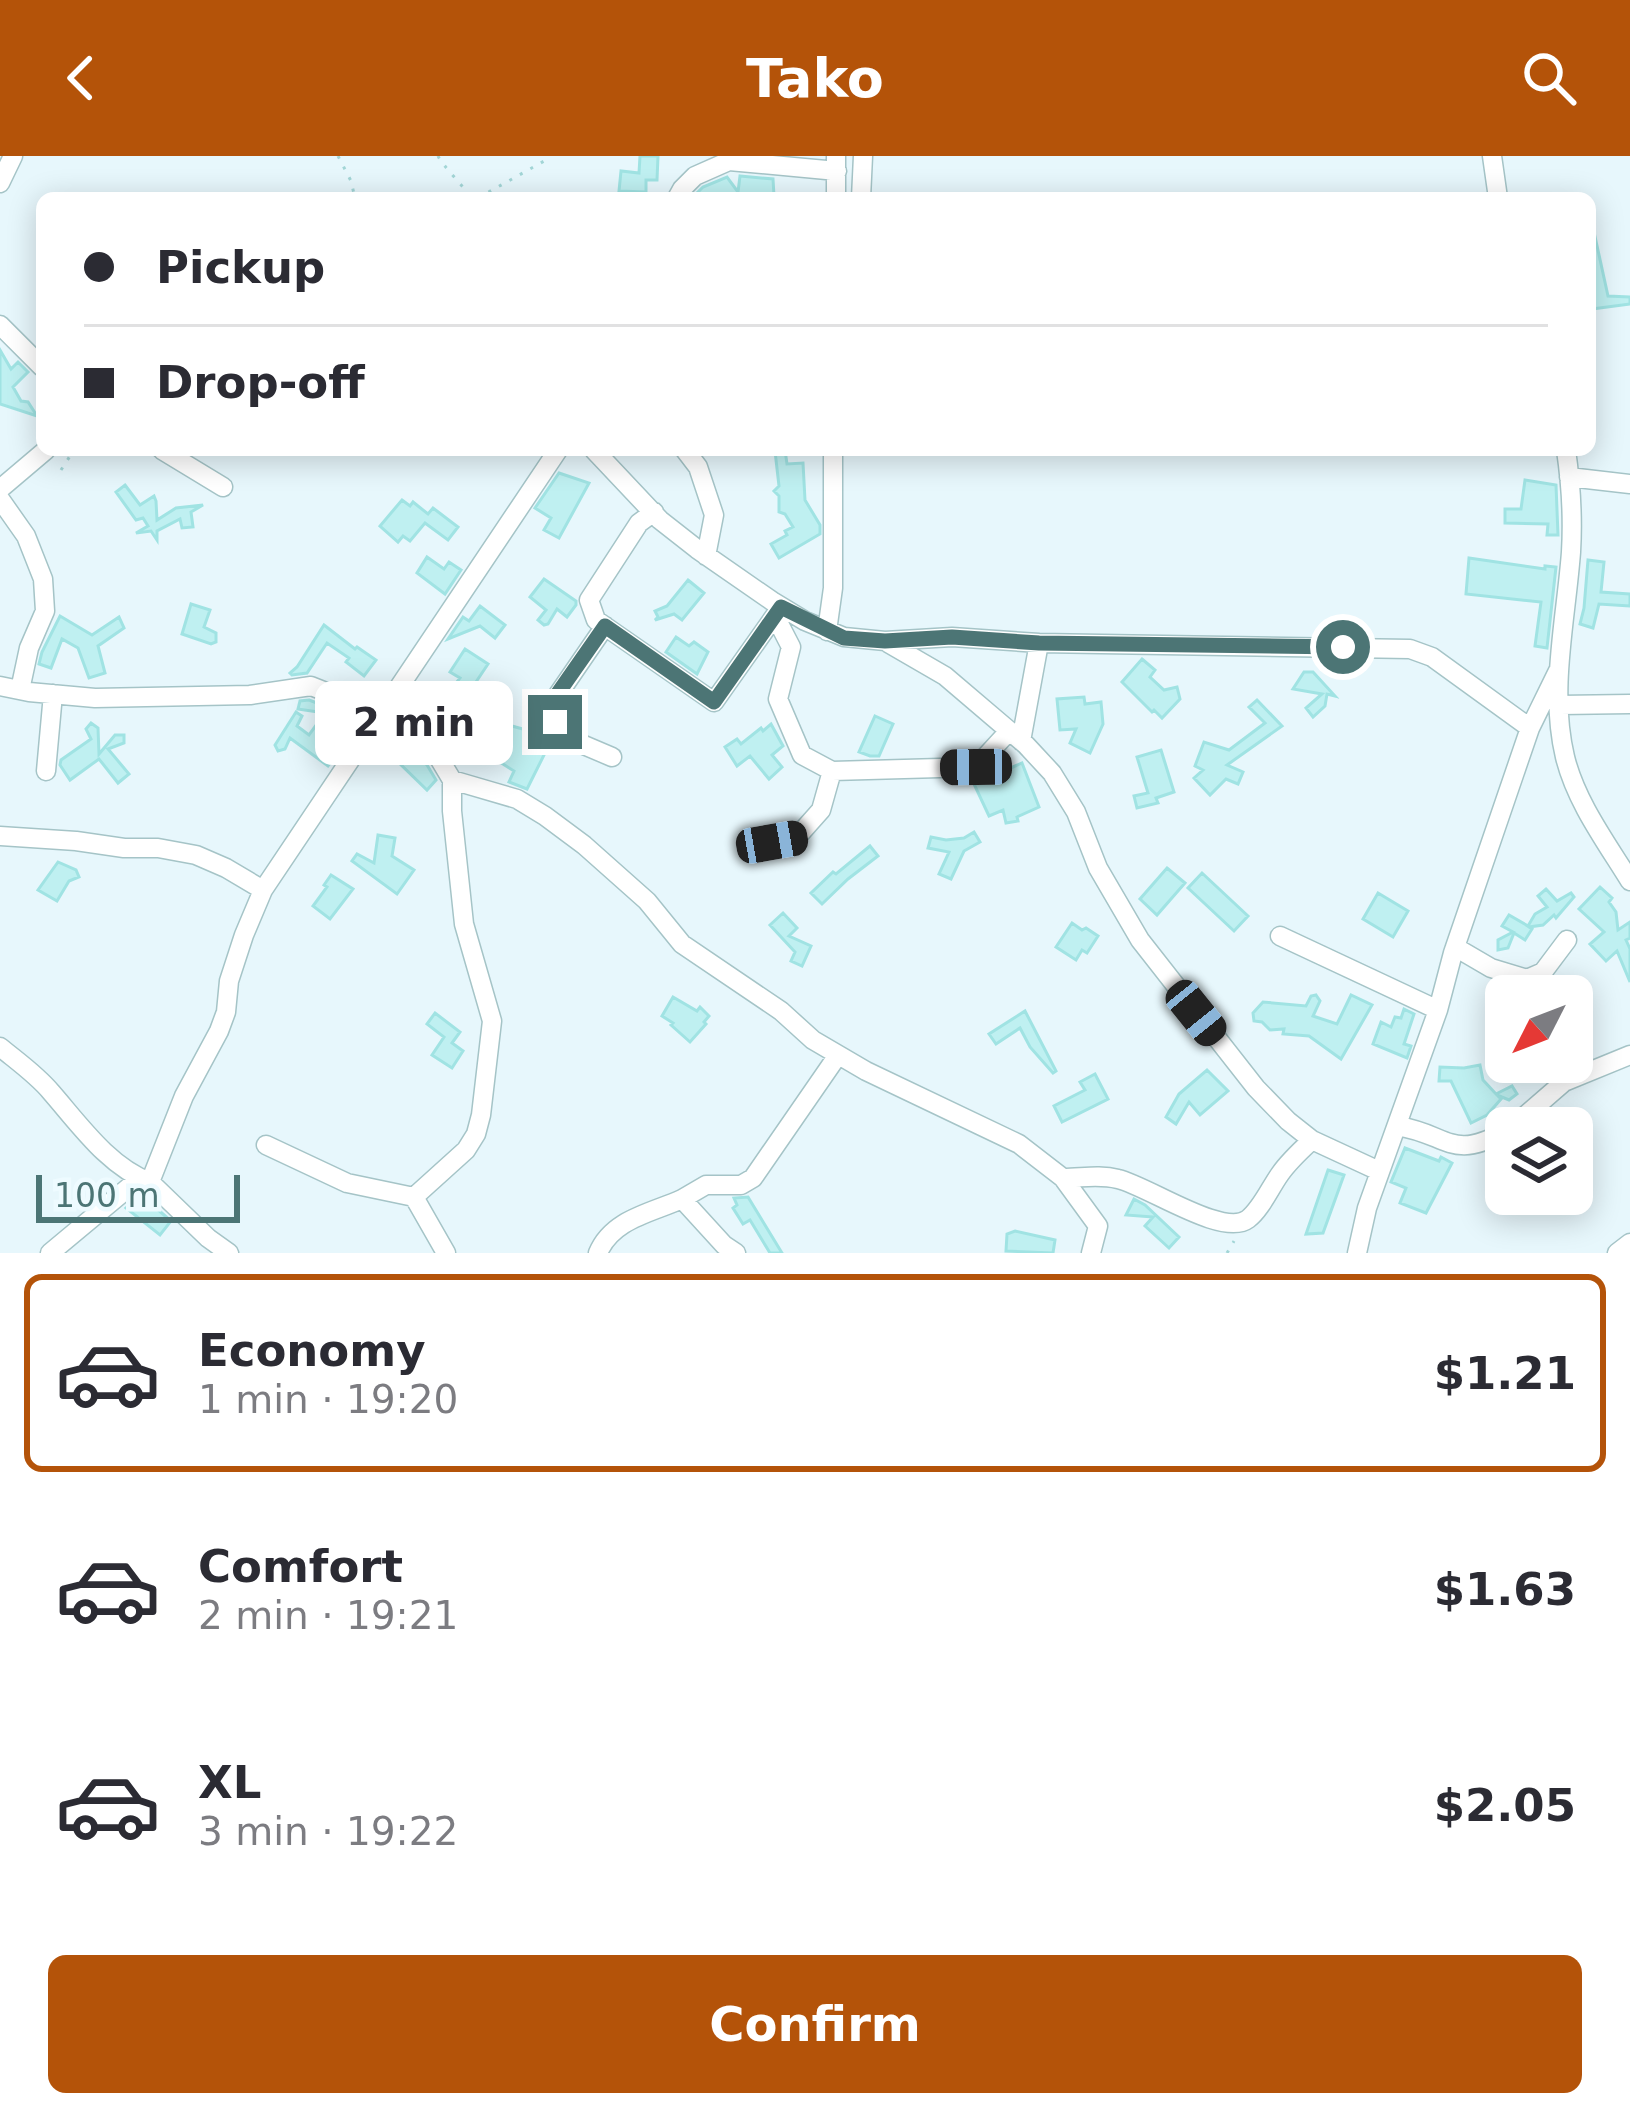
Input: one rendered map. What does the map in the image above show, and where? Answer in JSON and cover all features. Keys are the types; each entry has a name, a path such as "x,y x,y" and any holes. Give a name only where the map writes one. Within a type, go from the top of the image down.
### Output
{"street":[{"path":"0,183 13,156"},
{"path":"862,192 863,156"},
{"path":"1492,156 1497,192"},
{"path":"680,192 695,176 729,160 837,164"},
{"path":"0,325 36,361"},
{"path":"0,489 39,456"},
{"path":"172,456 223,487"},
{"path":"50,1253 145,1180 219,1031 229,981 263,890 554,456"},
{"path":"600,456 654,512 778,611 844,638 1410,649 1432,657 1530,728"},
{"path":"690,456 714,515 706,556"},
{"path":"827,631 833,588 833,456"},
{"path":"1567,456 1571,549 1558,671 1565,756 1577,790 1630,881"},
{"path":"1569,477 1624,483 1630,461"},
{"path":"0,499 26,536 43,579 45,611 10,688 95,698 250,695 311,686 383,709 437,755 452,780 464,924 492,1021 491,1035 476,1134 466,1150 414,1197"},
{"path":"654,512 639,523 590,600 596,620 714,702 778,611"},
{"path":"778,611 791,647 778,700 802,755 832,771 976,767 1015,736 1039,643"},
{"path":"605,626 556,696 555,722 565,737 612,757"},
{"path":"885,641 945,676 1052,773 1140,940 1256,1088 1312,1140 1379,1171"},
{"path":"1358,1253 1379,1171 1438,1010 1530,728 1558,671"},
{"path":"46,771 52,694"},
{"path":"1560,705 1630,704"},
{"path":"747,846 797,837 821,810 832,771"},
{"path":"452,780 517,799 545,816 647,901 682,944 781,1012 813,1040 866,1071 1018,1144 1063,1178 1098,1226 1091,1253"},
{"path":"0,836 196,855 263,890"},
{"path":"1280,936 1438,1010"},
{"path":"1455,947 1492,968 1527,979 1543,972 1567,940"},
{"path":"0,1048 49,1089 104,1150 229,1253"},
{"path":"598,1253 616,1226 706,1185 741,1185 753,1178 838,1055"},
{"path":"1535,1107 1564,1082 1630,1055"},
{"path":"1397,1126 1459,1148 1485,1143"},
{"path":"1063,1178 1093,1175 1136,1184 1201,1216 1231,1225 1252,1215 1283,1169 1312,1140"},
{"path":"266,1145 347,1183 414,1197"},
{"path":"414,1197 446,1253"},
{"path":"682,1199 736,1253"},
{"path":"1617,1253 1630,1243"}],"path":[{"path":"338,156 354,192"},
{"path":"438,156 470,192"},
{"path":"486,192 545,160"},
{"path":"62,470 70,456"}],"building":[{"path":"640,156 658,156 657,180 646,180 646,192 619,191 621,171 639,173"},
{"path":"740,176 773,179 774,192 738,192"},
{"path":"727,177 738,192 698,192 703,187"},
{"path":"1596,241 1608,296 1630,297 1630,304 1596,308"},
{"path":"0,350 11,369 18,362 28,372 13,387 36,416 0,404"},
{"path":"776,456 786,456 787,464 803,463 805,500 820,525 820,534 779,558 771,544 793,527 779,512 779,496 774,491 779,486"},
{"path":"559,473 589,483 559,538 544,530 551,518 535,508"},
{"path":"1525,480 1556,485 1558,535 1547,535 1548,524 1505,523 1505,509 1521,509"},
{"path":"125,485 140,505 154,496 157,520 176,508 203,505 191,512 193,527 182,528 180,519 157,531 157,540 151,531 136,533 148,526 143,518 136,520 116,492"},
{"path":"402,500 428,514 433,508 458,527 448,540 425,523 410,541 403,536 398,542 380,526"},
{"path":"427,557 444,569 449,562 461,570 445,594 417,573"},
{"path":"1469,558 1556,567 1547,648 1535,646 1541,602 1466,594"},
{"path":"1588,560 1604,562 1601,592 1630,594 1630,606 1599,604 1593,628 1580,624"},
{"path":"544,579 576,605 567,617 557,609 544,625 538,620 546,610 530,597"},
{"path":"688,580 704,593 682,620 674,614 655,620 655,611 667,606"},
{"path":"191,604 210,610 204,627 216,633 216,642 182,634"},
{"path":"480,606 505,625 495,638 480,626 448,639 463,617 469,621"},
{"path":"60,616 92,635 119,617 124,628 98,646 105,673 89,678 78,648 62,639 51,668 39,664"},
{"path":"324,625 376,660 364,676 327,643 307,673 290,673"},
{"path":"676,637 708,652 697,674 666,652"},
{"path":"465,649 488,664 474,685 489,693 471,715 460,706 447,722 439,716 445,708 440,704 460,678 450,672"},
{"path":"1142,659 1155,670 1150,677 1164,690 1177,687 1180,699 1162,718 1122,682"},
{"path":"1304,672 1313,672 1335,696 1327,694 1325,706 1313,717 1306,708 1322,694 1293,689"},
{"path":"1084,697 1085,704 1101,702 1103,724 1090,753 1070,743 1076,729 1060,730 1057,699"},
{"path":"1257,700 1282,726 1227,765 1243,772 1238,784 1226,779 1210,795 1194,778 1203,770 1195,766 1204,742 1229,750 1265,723 1249,707"},
{"path":"300,701 330,708 328,724 351,735 328,766 290,738 285,749 278,751 275,745 296,712 302,716 297,726 309,735 325,713 298,709"},
{"path":"875,716 893,724 879,756 870,756 859,752"},
{"path":"91,723 98,728 99,754 115,735 124,735 124,743 108,749 129,774 118,783 99,759 70,780 60,765 91,739 86,729"},
{"path":"771,724 783,746 772,755 782,767 769,779 750,756 737,766 725,747 737,739 741,744"},
{"path":"512,726 551,741 527,789 509,782 514,771 492,757"},
{"path":"408,746 436,780 427,790 395,759 399,756 390,759 383,752 391,748 401,753"},
{"path":"1161,750 1174,792 1156,798 1158,803 1137,808 1134,796 1148,793 1137,757"},
{"path":"1022,763 1039,807 1017,817 1018,821 1006,823 1003,810 989,816 974,784"},
{"path":"974,832 980,842 964,851 951,879 939,874 949,852 928,848 931,837 964,838"},
{"path":"378,835 395,838 392,856 414,870 397,894 352,861 357,854 374,863"},
{"path":"870,846 878,856 822,904 811,893 833,872"},
{"path":"58,862 76,870 79,877 69,881 57,901 38,890"},
{"path":"1167,868 1185,883 1157,915 1140,899"},
{"path":"1202,873 1248,916 1234,931 1188,888"},
{"path":"331,875 353,889 330,919 313,906"},
{"path":"1600,887 1612,898 1609,902 1616,912 1618,930 1630,922 1626,940 1630,982 1617,951 1606,961 1590,944 1604,932 1579,909"},
{"path":"1546,889 1557,901 1571,893 1574,897 1556,918 1529,927 1525,940 1514,933 1508,948 1498,950 1498,940 1513,932 1502,926 1509,915 1528,926 1547,907 1538,896"},
{"path":"1378,893 1408,911 1393,937 1363,919"},
{"path":"783,913 797,928 789,936 811,946 802,966 791,961 795,952 770,925"},
{"path":"1072,923 1098,936 1076,960 1056,947"},
{"path":"1316,995 1320,1001 1313,1016 1337,1024 1351,995 1372,1005 1341,1059 1309,1036 1283,1034 1284,1029 1270,1030 1254,1021 1253,1013 1263,1002 1306,1006"},
{"path":"673,997 697,1011 700,1007 709,1016 690,1042 662,1016"},
{"path":"1404,1009 1414,1014 1404,1044 1411,1046 1407,1058 1373,1044 1381,1022 1391,1027"},
{"path":"1025,1011 1053,1073 1020,1028 996,1044 989,1034"},
{"path":"435,1013 460,1032 452,1043 463,1051 452,1068 432,1055 444,1037 427,1024"},
{"path":"1480,1065 1483,1080 1496,1094 1512,1086 1517,1094 1509,1100 1497,1095 1501,1099 1494,1107 1485,1107 1485,1116 1471,1123 1451,1081 1439,1081 1440,1067"},
{"path":"1207,1070 1228,1091 1200,1115 1189,1102 1176,1124 1166,1117 1179,1094"},
{"path":"1095,1074 1108,1099 1062,1122 1054,1106 1085,1090 1080,1082"},
{"path":"1405,1148 1452,1163 1426,1213 1400,1203 1406,1188 1391,1182"},
{"path":"1328,1170 1344,1175 1323,1233 1306,1234"},
{"path":"141,1195 171,1221 160,1235 126,1208"},
{"path":"748,1197 782,1253 770,1253 750,1220 743,1224 733,1208 737,1205 734,1198"},
{"path":"1134,1199 1179,1237 1169,1248 1145,1226 1153,1217 1126,1215"},
{"path":"1015,1231 1055,1240 1053,1253 1006,1251 1007,1234"}],"route":[{"path":"555,722 556,696 605,626 714,702 781,607 844,638 885,641 952,637 1155,646 1343,647"}]}
